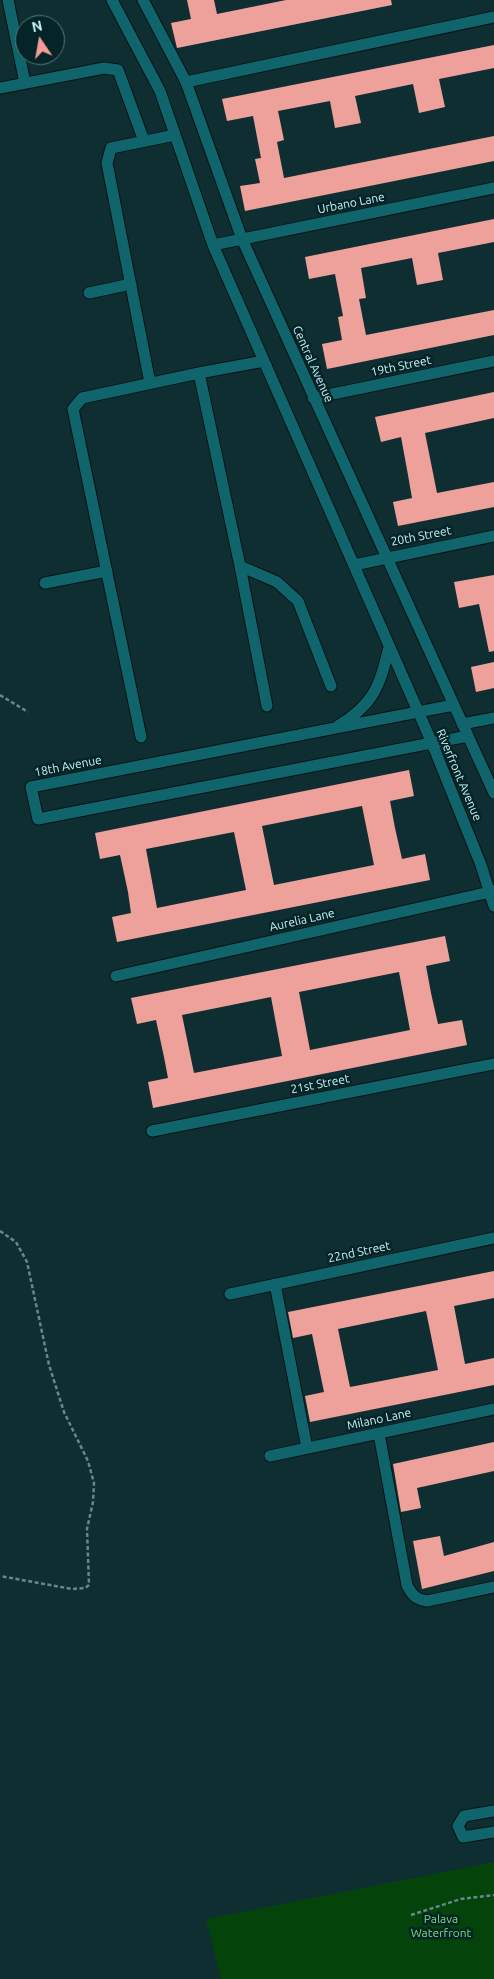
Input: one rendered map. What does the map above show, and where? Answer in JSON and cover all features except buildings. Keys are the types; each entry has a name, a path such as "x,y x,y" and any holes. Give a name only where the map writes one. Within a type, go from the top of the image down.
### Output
{"street":[{"path":"8,0 25,83"},
{"path":"112,0 160,91 213,245 354,565 416,713"},
{"name":"Central Avenue","path":"143,0 186,82 242,239 468,736"},
{"path":"186,82 494,17"},
{"path":"0,88 104,68 118,70 144,141"},
{"path":"150,383 107,163 111,148 175,135"},
{"name":"Urbano Lane","path":"213,245 494,188"},
{"path":"89,293 131,284"},
{"name":"19th Street","path":"313,398 494,360"},
{"path":"141,737 73,409 82,398 264,361"},
{"path":"199,373 268,706"},
{"name":"20th Street","path":"354,565 494,536"},
{"path":"240,566 277,582 298,601 331,686"},
{"path":"45,583 107,571"},
{"path":"330,730 361,711 373,695 380,680 389,647"},
{"name":"18th Avenue","path":"454,706 31,787 38,819 468,736"},
{"name":"Riverfront Avenue","path":"416,713 432,743 492,891 494,906"},
{"path":"462,724 494,718"},
{"name":"Riverfront Avenue","path":"468,736 494,793"},
{"name":"Aurelia Lane","path":"116,976 492,891"},
{"name":"21st Street","path":"152,1131 494,1064"},
{"name":"22nd Street","path":"230,1294 494,1238"},
{"path":"275,1284 307,1448"},
{"name":"Milano Lane","path":"270,1456 494,1408"},
{"path":"379,1434 407,1585 411,1593 416,1599 427,1601 494,1587"},
{"path":"494,1811 464,1816 458,1826 463,1837 494,1832"}],"path":[{"path":"0,695 28,712"},
{"path":"0,1231 16,1242 27,1262 48,1365 64,1412 88,1461 94,1483 94,1502 86,1528 89,1585 85,1588 72,1589 0,1576"},
{"path":"411,1915 461,1899 494,1895"}],"green space":[{"name":"Palava Waterfront","path":"494,1862 494,1979 221,1979 206,1919"}]}
